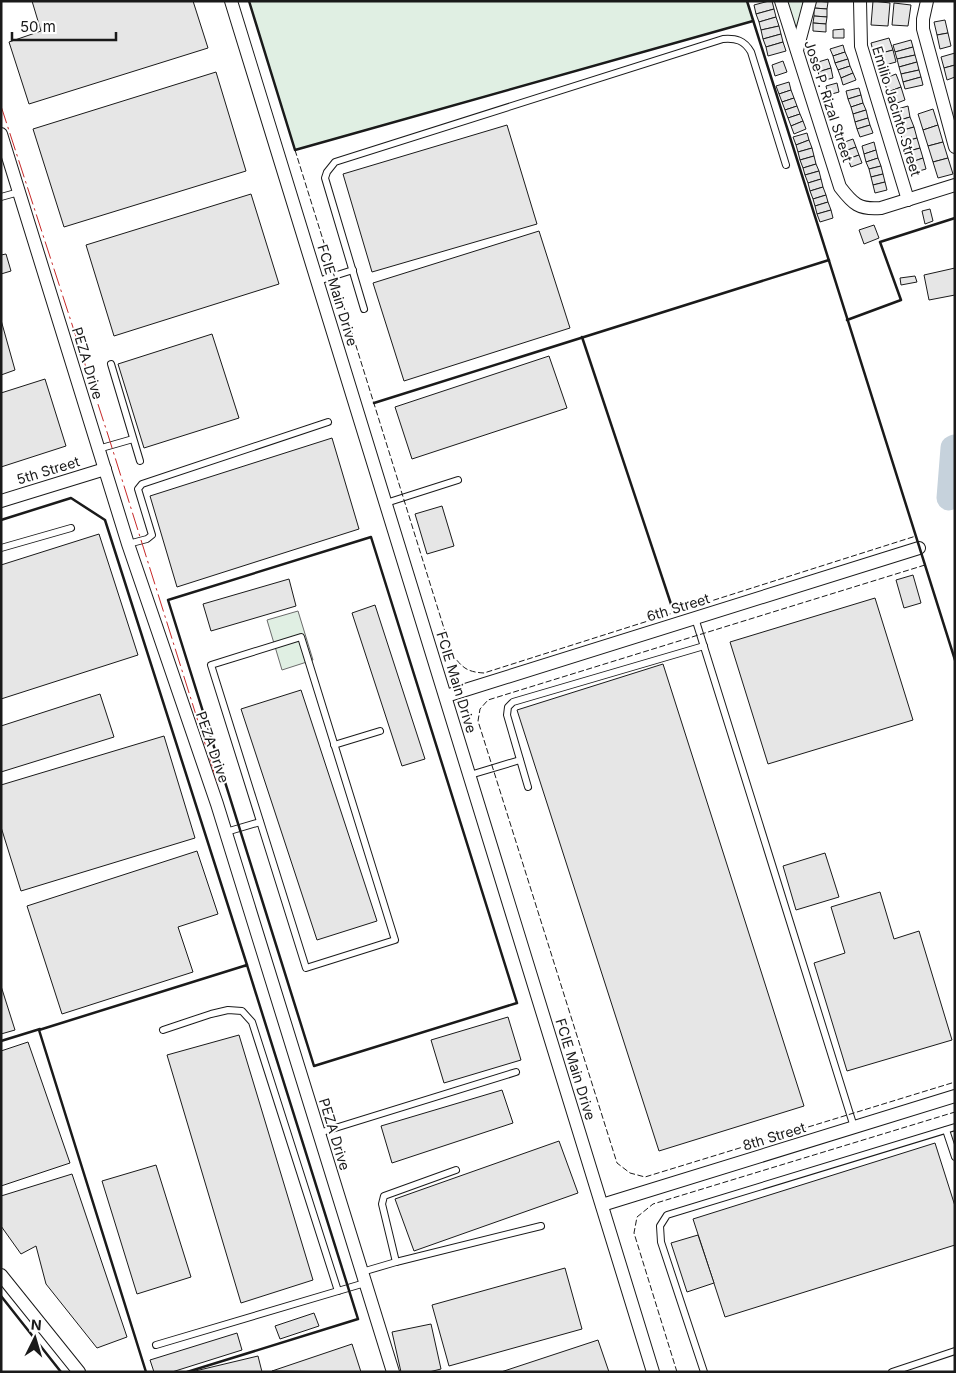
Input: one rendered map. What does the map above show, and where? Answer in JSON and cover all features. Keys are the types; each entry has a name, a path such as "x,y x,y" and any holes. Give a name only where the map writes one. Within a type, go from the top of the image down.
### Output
{"street":[{"name":"FCIE Main Drive","path":"231,1 653,1372"},
{"name":"Jose P. Rizal Street","path":"781,1 840,187 856,205 869,209 881,208 908,200"},
{"path":"796,50 810,1"},
{"name":"Emilio Jacinto Street","path":"860,1 861,46 908,200"},
{"path":"927,1 923,29 955,147"},
{"name":"PEZA Drive","path":"1,134 128,544 226,832 393,1372"},
{"path":"908,200 955,185"},
{"name":"5th Street","path":"1,501 104,469"},
{"name":"6th Street","path":"446,696 919,548"},
{"name":"8th Street","path":"602,1205 955,1096"},
{"path":"1,1275 79,1372"}],"lane":[{"path":"364,309 326,178 327,172 335,162 723,39 740,40 751,52 786,165"},
{"path":"1,197 19,192"},
{"path":"318,281 352,270"},
{"path":"111,364 140,461"},
{"path":"128,544 147,539 152,535 138,489 142,484 328,422"},
{"path":"98,449 133,438"},
{"path":"386,503 458,480"},
{"path":"1,548 70,528"},
{"path":"695,618 854,1127"},
{"path":"301,638 395,940 306,968 260,822 212,665 301,638"},
{"path":"528,787 506,715 508,707 513,702 704,646"},
{"path":"334,745 380,731"},
{"path":"470,775 520,760"},
{"path":"226,832 260,822"},
{"path":"163,1030 228,1010 242,1011 252,1022 338,1291"},
{"path":"319,1133 516,1072"},
{"path":"704,1372 661,1242 660,1226 667,1215 955,1127"},
{"path":"946,1130 955,1157"},
{"path":"396,1262 382,1204 384,1196 456,1170"},
{"path":"156,1345 338,1291 396,1262 541,1226"},
{"path":"892,1372 955,1351"}],"green space":[{"path":"249,1 747,1 753,21 295,150"},
{"path":"787,1 803,1 803,12 795,30"},
{"path":"298,611 313,660 282,670 267,620"}],"building":[{"path":"32,1 193,1 208,48 29,104 9,42 41,31"},
{"path":"772,1 774,9 756,14 754,5"},
{"path":"815,1 828,2 827,9 814,8"},
{"path":"873,1 890,3 888,26 871,25"},
{"path":"894,3 911,5 908,26 892,25"},
{"path":"814,8 827,9 827,17 814,16"},
{"path":"774,9 776,17 759,22 756,14"},
{"path":"814,16 827,17 826,24 813,23"},
{"path":"776,17 779,26 761,30 759,22"},
{"path":"945,20 948,33 937,35 934,22"},
{"path":"813,23 826,24 826,32 813,31"},
{"path":"779,26 781,34 763,39 761,30"},
{"path":"844,29 844,38 833,38 833,30"},
{"path":"948,33 951,46 940,49 937,35"},
{"path":"781,34 783,42 766,47 763,39"},
{"path":"889,38 893,50 874,55 871,43"},
{"path":"911,40 913,47 895,52 893,45"},
{"path":"783,42 786,51 768,56 766,47"},
{"path":"843,45 845,52 833,56 830,49"},
{"path":"913,47 915,55 897,59 895,52"},
{"path":"893,50 896,62 878,67 874,55"},
{"path":"845,52 848,59 835,63 833,56"},
{"path":"955,53 955,65 944,68 941,57"},
{"path":"915,55 917,62 899,67 897,59"},
{"path":"828,59 831,68 818,72 815,63"},
{"path":"848,59 850,66 838,70 835,63"},
{"path":"783,61 787,72 775,76 772,65"},
{"path":"917,62 919,70 901,74 899,67"},
{"path":"955,65 955,77 947,80 944,68"},
{"path":"850,66 853,73 841,78 838,70"},
{"path":"831,68 833,78 821,81 818,72"},
{"path":"919,70 921,77 903,82 901,74"},
{"path":"216,72 246,171 64,227 33,129"},
{"path":"853,73 856,80 843,85 841,78"},
{"path":"896,74 901,87 888,92 883,79"},
{"path":"921,77 923,85 905,89 903,82"},
{"path":"789,82 791,90 779,94 776,86"},
{"path":"837,83 839,92 828,95 826,86"},
{"path":"901,87 905,100 892,105 888,92"},
{"path":"859,88 861,95 848,99 846,91"},
{"path":"791,90 794,98 782,102 779,94"},
{"path":"861,95 863,103 851,107 848,99"},
{"path":"794,98 797,106 785,110 782,102"},
{"path":"863,103 866,110 853,114 851,107"},
{"path":"797,106 800,114 788,118 785,110"},
{"path":"908,106 910,117 897,121 894,110"},
{"path":"933,109 938,125 923,130 918,114"},
{"path":"866,110 868,118 855,122 853,114"},
{"path":"800,114 803,121 791,126 788,118"},
{"path":"910,117 914,127 900,131 897,121"},
{"path":"868,118 870,125 857,129 855,122"},
{"path":"803,121 806,129 794,134 791,126"},
{"path":"507,125 537,224 372,272 343,174"},
{"path":"870,125 873,133 860,137 857,129"},
{"path":"938,125 943,142 928,146 923,130"},
{"path":"914,127 917,138 903,142 900,131"},
{"path":"807,133 809,140 796,145 793,137"},
{"path":"917,138 920,148 906,152 903,142"},
{"path":"853,139 856,147 845,151 842,143"},
{"path":"809,140 812,148 798,152 796,145"},
{"path":"874,142 876,150 864,154 862,146"},
{"path":"943,142 948,158 933,162 928,146"},
{"path":"856,147 859,155 848,159 845,151"},
{"path":"812,148 814,156 800,160 798,152"},
{"path":"920,148 923,158 909,163 906,152"},
{"path":"876,150 878,158 866,162 864,154"},
{"path":"859,155 862,163 851,167 848,159"},
{"path":"814,156 816,164 803,168 800,160"},
{"path":"878,158 881,166 869,169 866,162"},
{"path":"923,158 926,169 912,173 909,163"},
{"path":"948,158 953,174 938,178 933,162"},
{"path":"816,164 819,171 805,175 803,168"},
{"path":"881,166 883,174 871,177 869,169"},
{"path":"819,171 821,179 808,183 805,175"},
{"path":"883,174 885,182 873,185 871,177"},
{"path":"821,179 823,187 810,191 808,183"},
{"path":"885,182 887,190 875,193 873,185"},
{"path":"823,187 826,195 813,199 810,191"},
{"path":"251,194 279,284 114,336 86,245"},
{"path":"826,195 828,202 815,206 813,199"},
{"path":"828,202 831,210 817,214 815,206"},
{"path":"930,209 933,221 925,224 922,211"},
{"path":"831,210 833,218 820,222 817,214"},
{"path":"874,225 879,238 864,244 859,230"},
{"path":"539,231 570,328 404,381 373,283"},
{"path":"6,254 11,271 1,274 1,255"},
{"path":"955,268 955,295 929,300 924,275"},
{"path":"915,276 917,282 901,285 900,278"},
{"path":"1,320 15,370 1,375"},
{"path":"212,334 239,418 144,448 118,364"},
{"path":"549,356 567,408 412,459 395,407"},
{"path":"45,379 66,446 1,467 1,393"},
{"path":"332,438 359,529 177,587 150,496"},
{"path":"442,506 454,546 427,554 415,514"},
{"path":"99,534 138,655 1,699 1,565"},
{"path":"913,575 921,603 904,608 896,580"},
{"path":"289,579 296,606 211,631 203,604"},
{"path":"875,598 913,720 768,764 730,642"},
{"path":"375,605 425,759 402,766 352,613"},
{"path":"663,664 804,1106 659,1151 517,710"},
{"path":"301,690 377,921 317,940 241,709"},
{"path":"100,694 114,737 1,772 1,726"},
{"path":"164,736 195,838 21,891 1,827 1,785"},
{"path":"197,851 218,914 178,927 193,972 62,1014 27,906"},
{"path":"825,853 839,897 796,910 783,866"},
{"path":"880,892 894,939 919,931 952,1040 847,1071 814,963 845,953 831,907"},
{"path":"1,986 15,1030 1,1034"},
{"path":"508,1017 521,1060 444,1083 431,1040"},
{"path":"239,1035 313,1280 241,1303 167,1055"},
{"path":"28,1042 70,1163 1,1186 1,1051"},
{"path":"502,1090 513,1123 392,1163 381,1126"},
{"path":"559,1141 578,1193 414,1251 395,1199"},
{"path":"935,1143 955,1206 955,1245 725,1317 693,1219"},
{"path":"156,1165 191,1277 137,1294 102,1181"},
{"path":"72,1174 127,1337 97,1348 46,1284 36,1246 21,1254 1,1226 1,1196"},
{"path":"698,1235 714,1283 687,1292 671,1243"},
{"path":"565,1268 582,1329 449,1366 432,1305"},
{"path":"314,1313 319,1326 280,1339 275,1326"},
{"path":"431,1324 441,1369 429,1372 401,1372 392,1332"},
{"path":"237,1333 242,1350 172,1372 154,1372 150,1360"},
{"path":"598,1340 609,1372 501,1372"},
{"path":"352,1344 361,1372 272,1371"},
{"path":"258,1356 262,1372 191,1372"}],"waterway":[{"path":"949,498 953,448 955,447"}],"fence":[{"path":"295,150 452,654 465,668 484,673 916,536"},
{"path":"925,565 488,700 480,709 478,721 617,1163 630,1173 645,1177 955,1082"},
{"path":"677,1372 634,1233 637,1217 653,1204 955,1112"}],"wall":[{"path":"249,1 295,150 753,21"},
{"path":"747,1 955,660"},
{"path":"847,320 901,300 880,242 955,218"},
{"path":"374,403 829,260"},
{"path":"582,337 674,613"},
{"path":"1,520 71,498 105,520 247,965 245,966"},
{"path":"371,537 517,1003 314,1066 168,600 371,537"},
{"path":"146,1372 39,1030 247,965 358,1319 187,1372"},
{"path":"1,1041 40,1029"},
{"path":"1,1296 61,1372"}],"power":[{"path":"1,106 108,435 218,785"}]}
